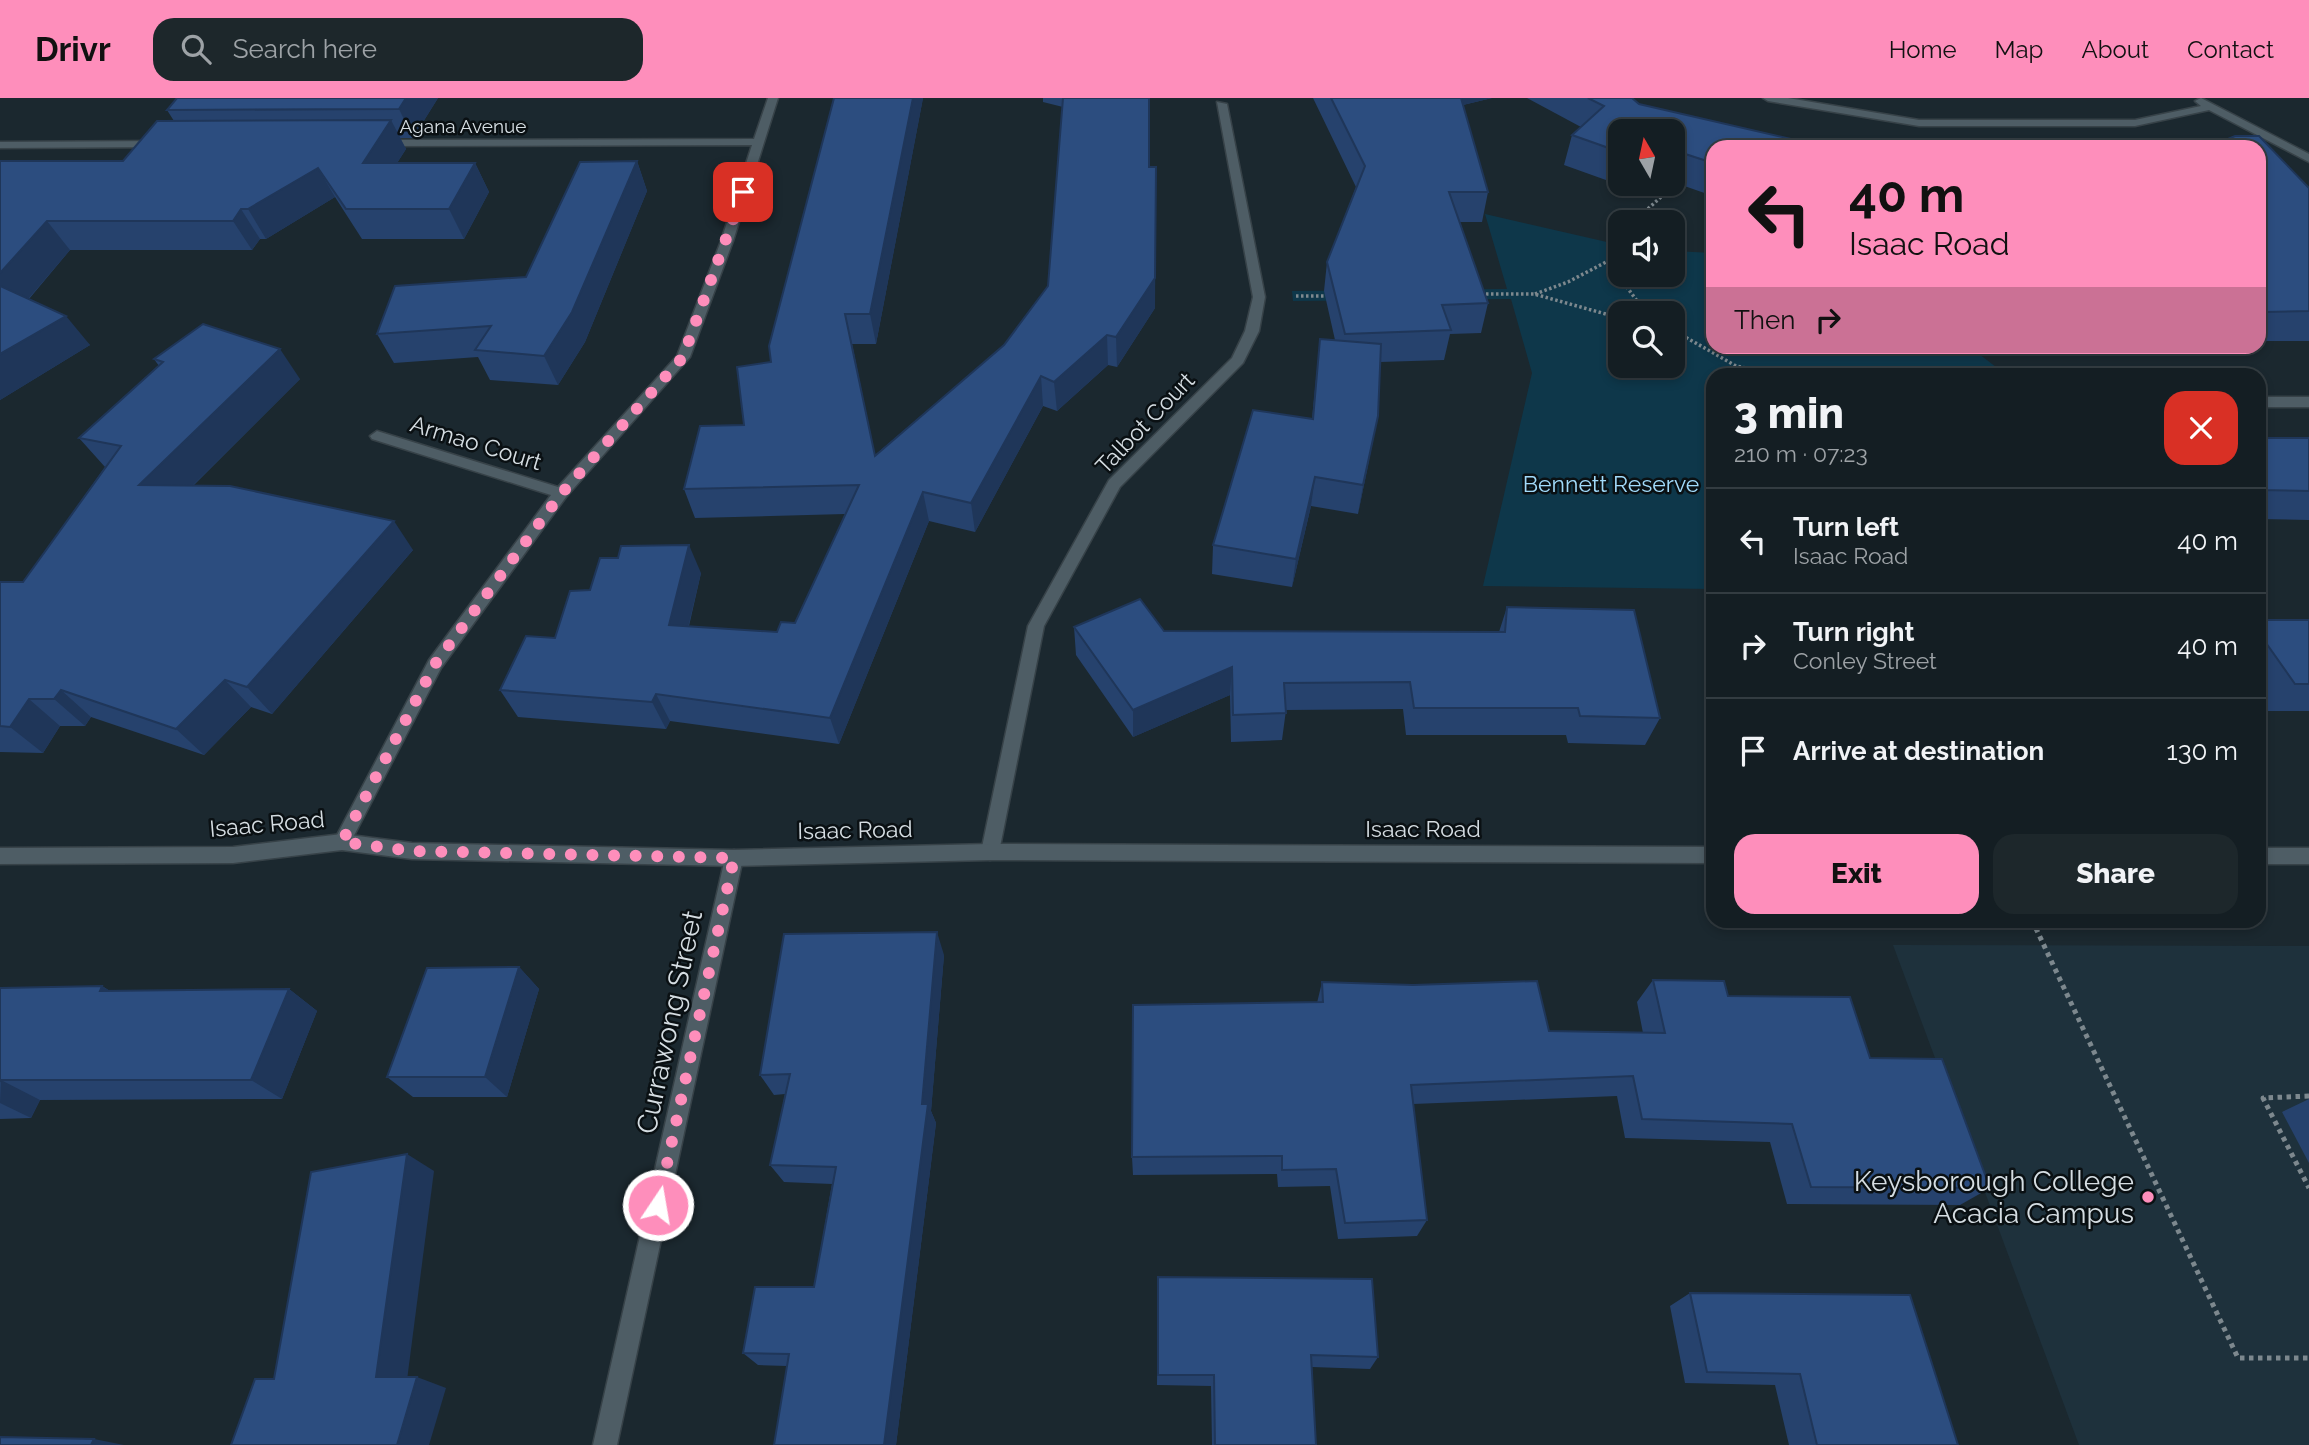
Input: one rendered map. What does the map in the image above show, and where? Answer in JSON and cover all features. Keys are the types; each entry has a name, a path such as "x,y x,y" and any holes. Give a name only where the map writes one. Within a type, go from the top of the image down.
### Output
{"street":[{"path":"342,842 435,664 561,494 683,357 727,241 773,98"},
{"path":"1768,98 1919,122 2135,122 2210,107"},
{"path":"2193,98 2309,159"},
{"name":"Talbot Court","path":"990,852 1036,626 1114,484 1238,360 1252,331 1259,297 1221,104"},
{"name":"Agana Avenue","path":"372,144 758,142"},
{"path":"0,145 179,144"},
{"path":"2266,402 2309,402"},
{"name":"Armao Court","path":"377,436 561,494"},
{"name":"Isaac Road","path":"0,856 233,855 342,842 412,851 734,858 990,852 1706,855"},
{"path":"2266,856 2309,856"},
{"name":"Currawong Street","path":"605,1445 734,858"}],"path":[{"path":"1646,210 1662,196"},
{"path":"1534,294 1568,282 1608,261"},
{"path":"1474,294 1534,294 1608,315"},
{"path":"1259,297 1340,296"},
{"path":"1685,338 1706,350"},
{"path":"1714,354 1746,368"},
{"path":"2036,928 2238,1358 2308,1359"},
{"path":"2309,1096 2263,1098 2309,1188"}],"shaded area":[{"name":"Keysborough College Acacia Campus","path":"1893,945 2309,946 2309,1445 2079,1445"}],"green space":[{"name":"Bennett Reserve","path":"1485,214 1608,242 1608,287 1685,287 1685,252 1706,253 1706,354 1979,354 1997,368 1706,368 1706,589 1483,586 1532,373 1511,299 1293,301 1292,291 1507,289"}],"building":[{"path":"177,98 406,98 399,109 167,110"},
{"path":"834,98 913,98 870,314 845,314 875,456 1004,345 1048,286 1063,98 1149,98 1149,167 1156,167 1155,278 1116,337 1107,335 1054,382 1041,376 971,503 923,492 830,718 656,694 652,702 500,690 526,636 555,638 570,591 590,590 600,558 618,558 621,546 689,545 669,625 777,632 781,622 795,623 859,485 684,489 700,426 744,425 737,367 771,362 769,346"},
{"path":"1331,98 1461,98 1488,192 1449,192 1488,303 1442,305 1451,330 1345,334 1327,262 1365,166"},
{"path":"1588,98 1632,98 1639,104 1795,140 1706,140 1706,161 1685,154 1685,119 1608,119 1608,148 1572,135 1604,106"},
{"path":"391,120 363,163 475,163 449,209 346,209 318,168 248,209 241,209 233,221 47,221 0,273 0,161 123,161 157,121"},
{"path":"2235,136 2259,136 2263,140 2226,140"},
{"path":"2266,143 2309,188 2309,311 2266,312"},
{"path":"637,161 572,312 544,356 475,350 491,326 377,334 395,286 526,277 580,162"},
{"path":"0,286 66,316 0,354"},
{"path":"203,324 280,349 139,485 230,486 394,521 247,687 225,680 176,729 61,690 54,699 29,699 10,727 0,726 0,582 23,582 121,446 79,438 163,362 154,359"},
{"path":"1320,339 1381,344 1378,416 1363,485 1315,477 1296,559 1213,545 1253,410 1313,419"},
{"path":"2266,438 2309,438 2309,491 2266,490"},
{"path":"1140,599 1164,631 1505,632 1507,607 1634,610 1660,718 1580,716 1578,708 1414,708 1410,682 1284,683 1286,713 1233,715 1232,667 1133,710 1074,627"},
{"path":"2266,620 2309,620 2309,684 2295,684 2266,643"},
{"path":"937,932 922,1104 928,1104 884,1445 774,1445 789,1354 743,1353 755,1287 814,1287 836,1167 770,1165 790,1074 760,1075 784,934"},
{"path":"519,967 485,1077 387,1077 427,968"},
{"path":"1653,980 1724,981 1728,996 1850,997 1870,1058 1942,1059 1990,1188 1811,1187 1792,1124 1642,1119 1633,1076 1411,1085 1427,1220 1345,1223 1336,1169 1282,1170 1282,1156 1132,1157 1133,1005 1323,1002 1322,982 1413,985 1537,981 1549,1031 1665,1033"},
{"path":"102,986 100,991 289,989 251,1080 0,1081 0,988"},
{"path":"407,1154 376,1377 417,1377 397,1445 231,1445 255,1379 274,1379 311,1172"},
{"path":"1158,1277 1372,1279 1378,1357 1311,1355 1316,1445 1215,1445 1214,1375 1158,1375"},
{"path":"1690,1293 1910,1295 1958,1445 1817,1445 1800,1374 1707,1372"},
{"path":"0,1437 94,1439 91,1445 0,1445"}],"place":[{"name":"Keysborough College Acacia Campus","path":"2148,1197"}],"route":[{"path":"658,1205 734,858 412,851 342,842 435,664 561,494 683,357 743,192"}]}
